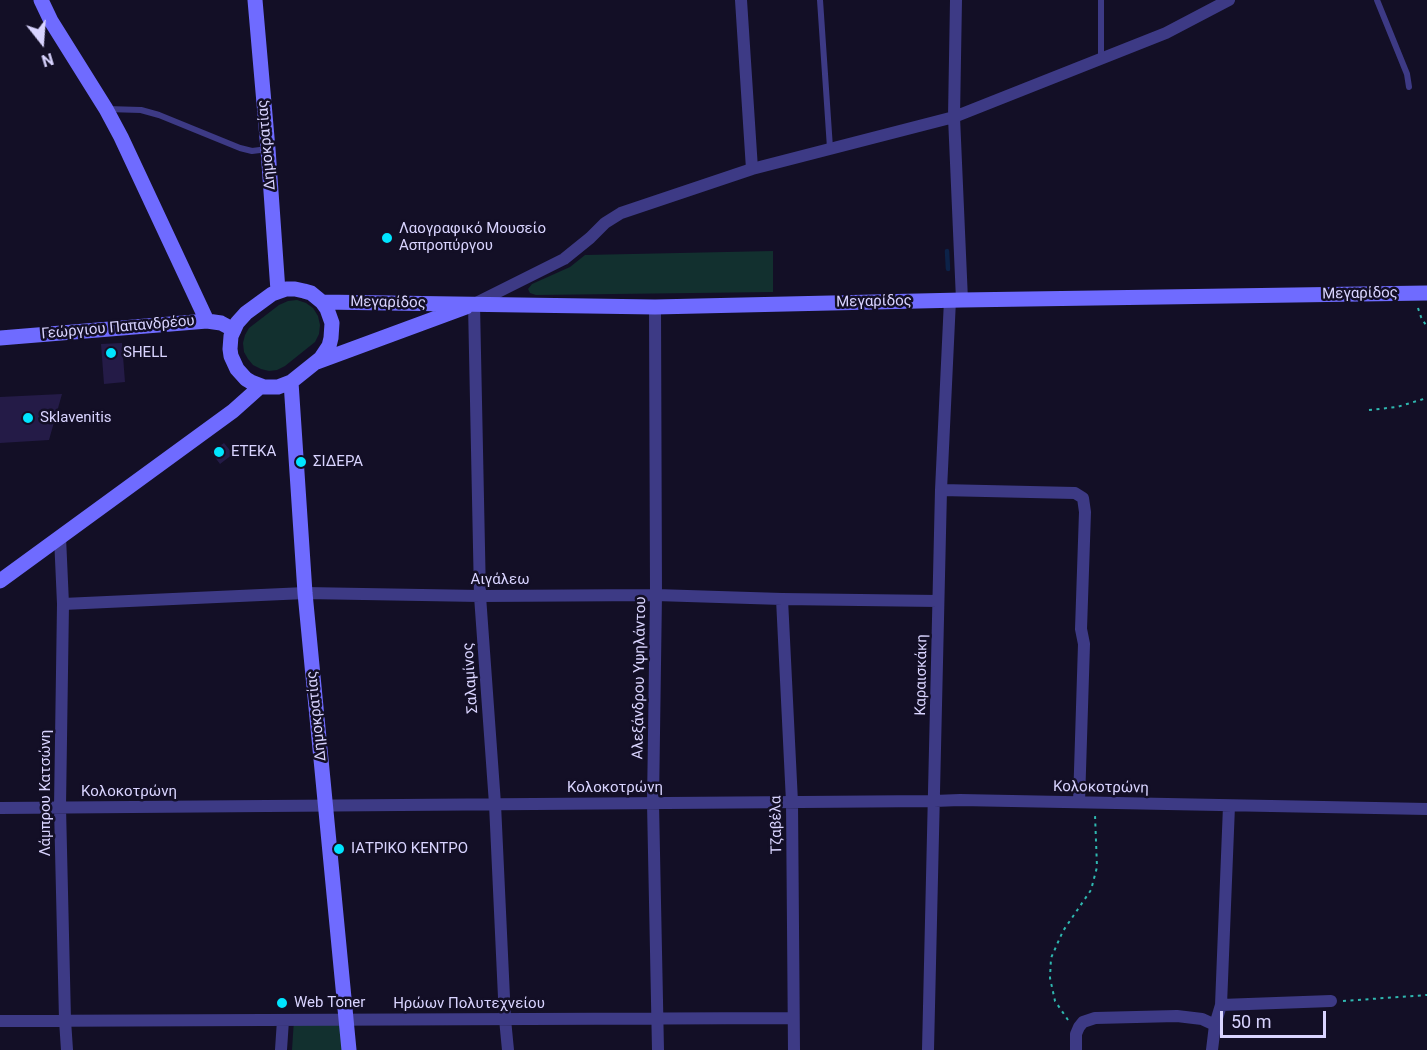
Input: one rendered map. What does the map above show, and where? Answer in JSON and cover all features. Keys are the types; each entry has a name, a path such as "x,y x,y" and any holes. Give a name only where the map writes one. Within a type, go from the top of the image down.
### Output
{"street":[{"path":"42,0 51,21 121,137 207,321"},
{"name":"Δημοκρατίας","path":"255,0 278,291"},
{"path":"741,0 752,169"},
{"name":"Καραισκάκη","path":"928,1050 941,490 956,300 954,117 956,0"},
{"path":"316,362 474,304 564,259 605,223 621,213 752,169 954,117 1166,33 1229,0"},
{"path":"295,289 304,291 317,297 321,302 330,316 332,331 329,346 321,358 291,382 278,387 261,386 246,379 233,363 231,356 230,343 237,323 266,298 278,291 295,289"},
{"name":"Μεγαρίδος","path":"321,302 655,307 1420,293"},
{"name":"Σαλαμίνος","path":"474,304 480,596 495,804 508,1050"},
{"name":"Αλεξάνδρου Υψηλάντου","path":"655,307 656,595 653,803 658,1050"},
{"name":"Γεώργιου Παπανδρέου","path":"0,338 207,321 221,323 234,330"},
{"name":"Δημοκρατίας","path":"291,382 305,593 349,1050"},
{"path":"0,581 233,411 261,386"},
{"path":"941,490 1075,493 1083,498 1085,512 1081,629 1084,644 1079,802"},
{"name":"Λάμπρου Κατσώνη","path":"60,537 63,604 60,807 67,1050"},
{"name":"Αιγάλεω","path":"63,604 305,593 480,596 656,595 938,601"},
{"name":"Τζαβέλα","path":"782,599 792,802 794,1050"},
{"name":"Κολοκοτρώνη","path":"0,808 960,800 1427,809"},
{"path":"1212,1050 1215,1025 1221,1005 1229,806"},
{"path":"1221,1005 1331,1001"},
{"path":"1076,1050 1076,1034 1079,1027 1083,1022 1095,1018 1177,1016 1202,1019 1215,1025"},
{"name":"Ηρώων Πολυτεχνείου","path":"0,1020 793,1018"},
{"path":"281,1050 283,1020"}],"lane":[{"path":"820,0 830,148"},
{"path":"1101,0 1101,59"},
{"path":"1377,0 1407,75 1409,87"},
{"path":"106,109 141,110 240,148 268,149"}],"path":[{"path":"1420,293 1421,317 1427,327"},
{"path":"1369,410 1397,407 1427,398"},
{"path":"1076,1034 1072,1024 1055,1001 1050,978 1051,958 1063,931 1091,890 1097,867 1095,803"},
{"path":"1331,1001 1427,995"}],"green space":[{"path":"773,251 773,292 536,295 530,293 528,289 532,284 570,267 585,255"},
{"path":"297,300 313,308 318,316 319,334 315,342 277,370 269,371 253,365 244,352 243,343 249,328 279,305"},
{"path":"344,1018 346,1050 292,1050 294,1019"}],"building":[{"path":"122,343 125,382 104,384 101,344"},
{"name":"Sklavenitis","path":"62,394 49,440 0,443 0,397"},
{"path":"224,443 233,454 220,464 211,452"}],"waterway":[{"path":"947,251 948,269"}],"place":[{"name":"Λαογραφικό Μουσείο Ασπροπύργου","path":"387,238"},
{"name":"SHELL","path":"111,353"},
{"name":"Sklavenitis","path":"28,418"},
{"name":"ΕΤΕΚΑ","path":"219,452"},
{"name":"ΣΙΔΕΡΑ","path":"301,462"},
{"name":"ΙΑΤΡΙΚΟ ΚΕΝΤΡΟ","path":"339,849"},
{"name":"Web Toner","path":"282,1003"}]}
